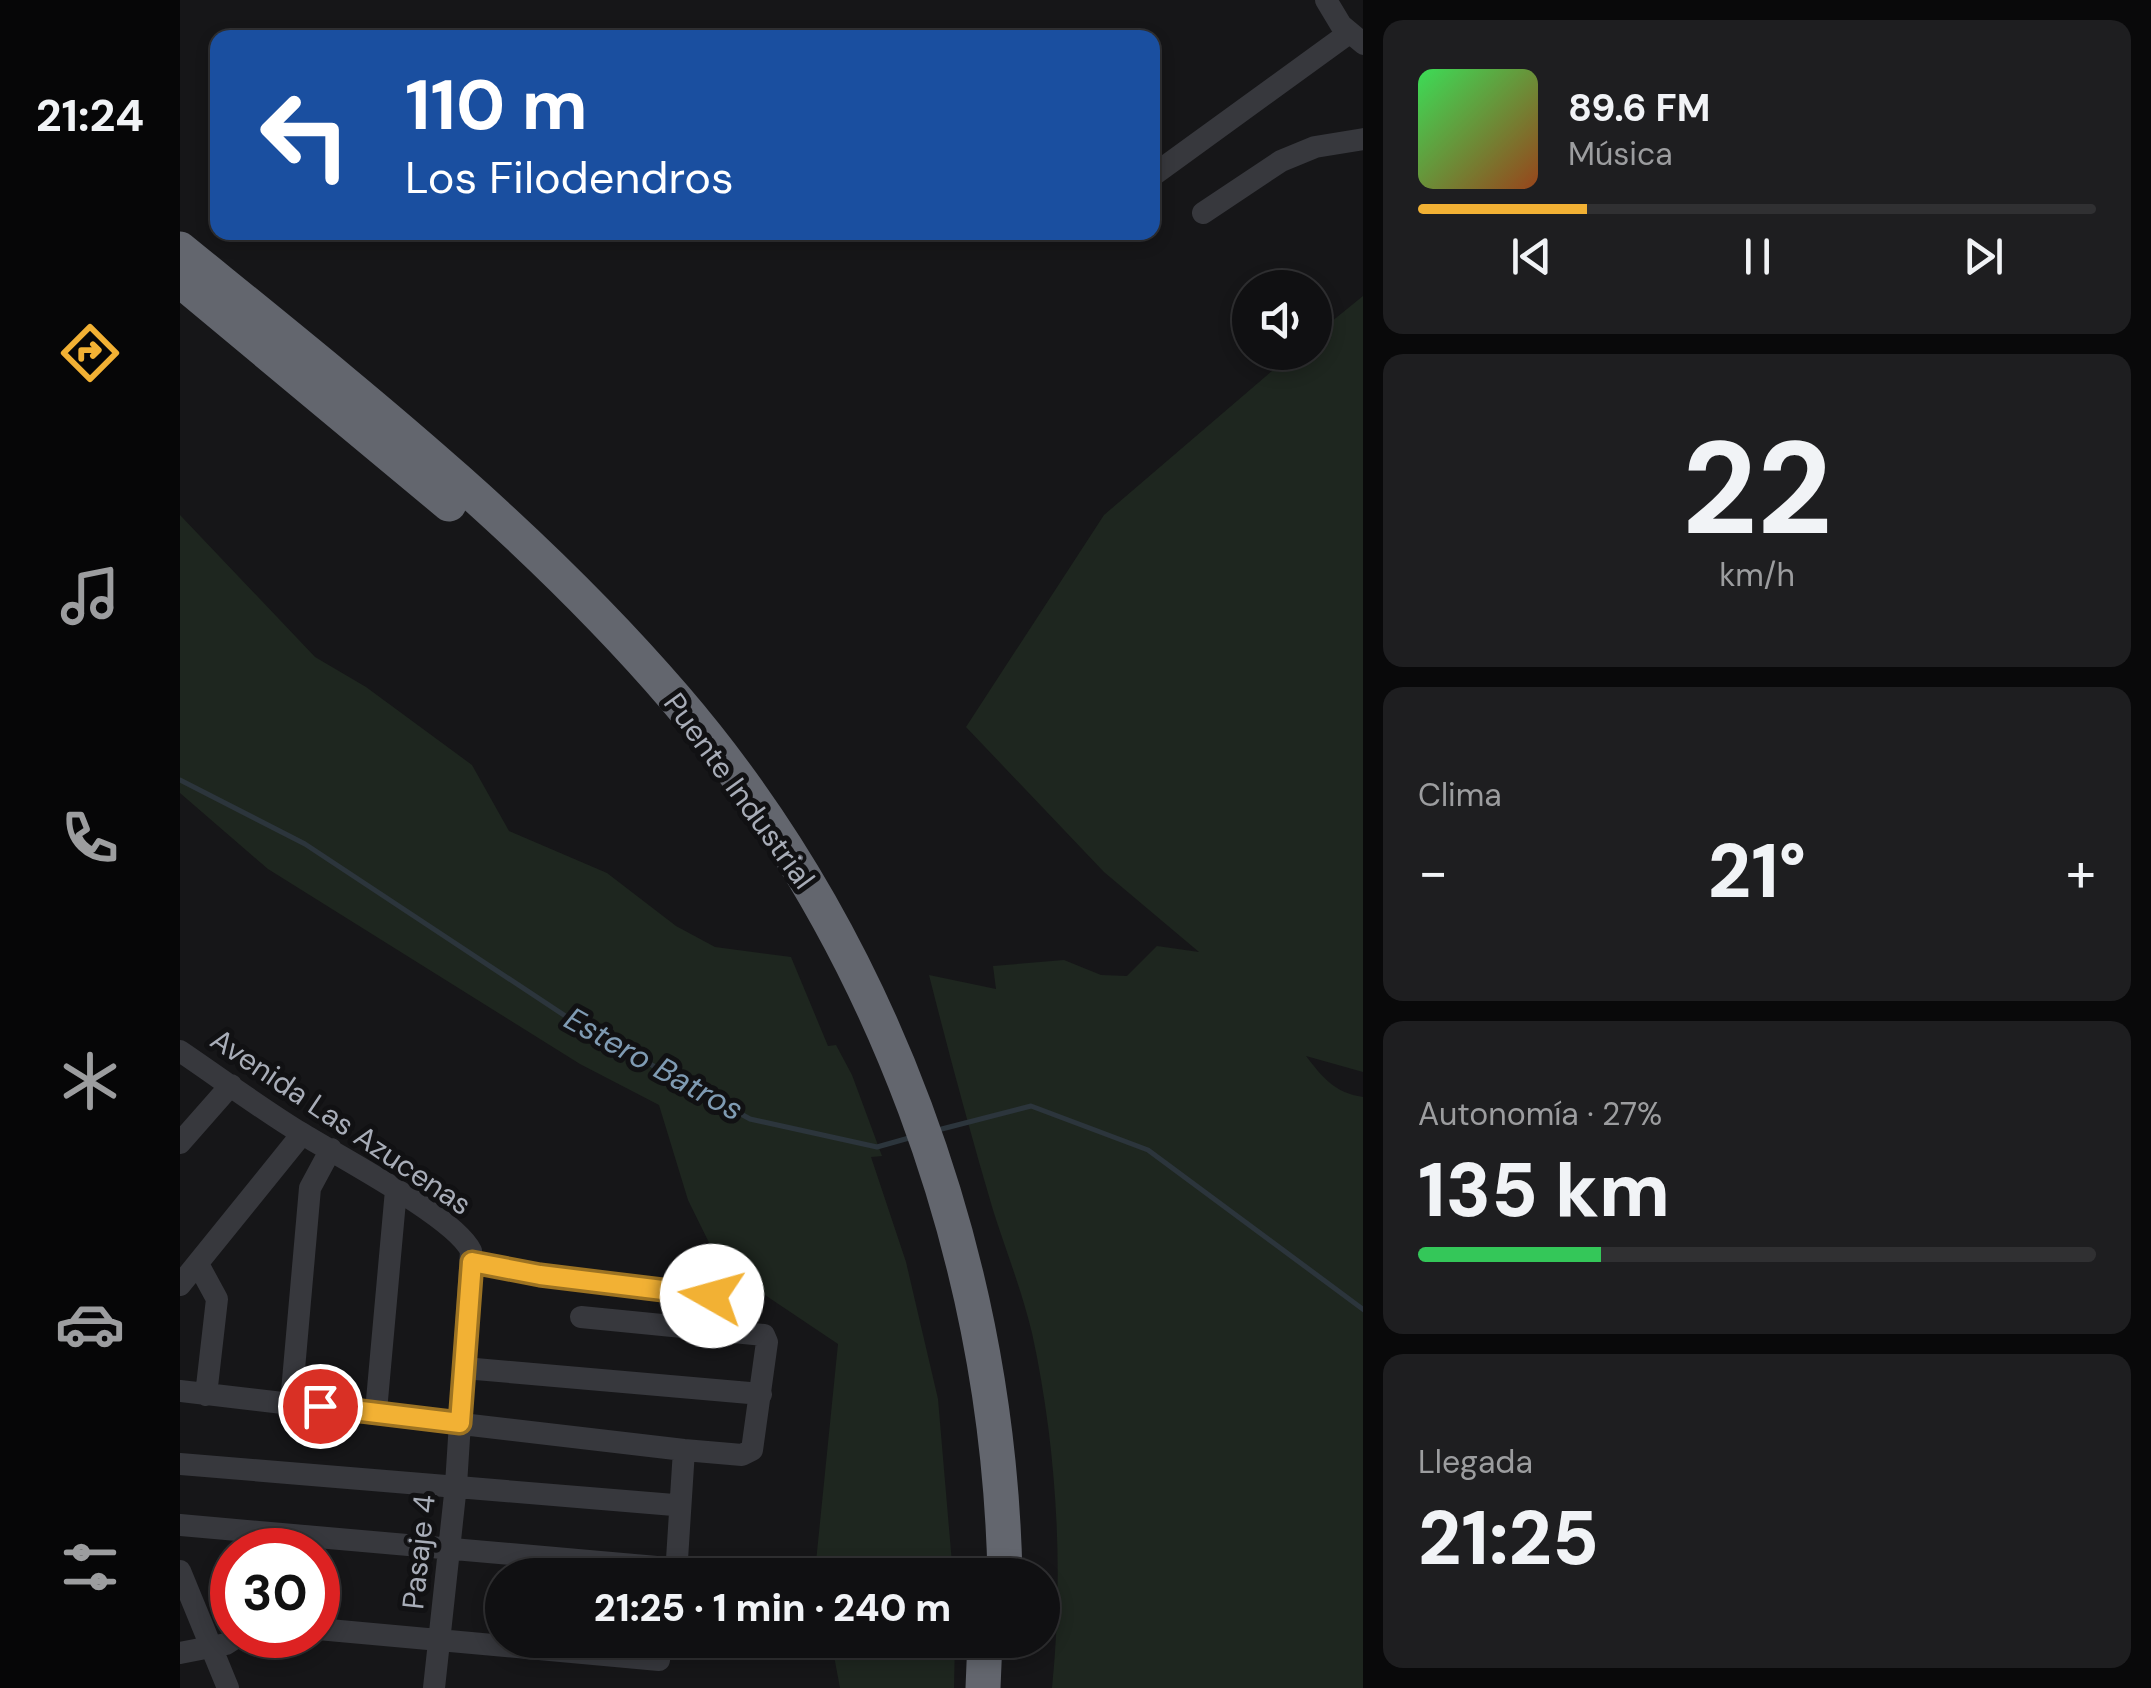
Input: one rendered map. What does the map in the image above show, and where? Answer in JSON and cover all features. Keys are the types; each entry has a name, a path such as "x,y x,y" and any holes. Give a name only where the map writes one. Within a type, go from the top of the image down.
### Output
{"highway":[{"name":"Puente Industrial","path":"180,249 404,432 548,564 677,700 737,794 840,986 910,1159 940,1263 963,1365 979,1470 985,1558"},
{"name":"Puente Industrial","path":"180,280 516,564 628,677 791,856 842,947 890,1048 933,1159 964,1265 986,1369 998,1456 1005,1558"},
{"path":"982,1688 984,1658"},
{"path":"1004,1688 1005,1658"}],"street":[{"path":"1160,170 1343,23"},
{"path":"1203,214 1280,160 1315,147 1363,139"},
{"name":"Avenida Las Azucenas","path":"180,1051 302,1134 396,1190 470,1253"},
{"path":"180,1143 230,1085"},
{"path":"180,1285 302,1134"},
{"path":"292,1403 310,1188 330,1150"},
{"path":"376,1411 396,1190"},
{"path":"470,1253 540,1275 746,1301"},
{"name":"Pasaje 4","path":"434,1688 456,1484 470,1253"},
{"path":"198,1264 217,1300 206,1395"},
{"path":"180,1390 684,1450 749,1453 755,1446 767,1342 761,1334 581,1318"},
{"path":"464,1368 761,1394"},
{"path":"673,1558 684,1450"},
{"path":"180,1464 674,1505"},
{"path":"180,1524 542,1558"},
{"path":"180,1571 210,1649 180,1653"},
{"path":"340,1632 659,1660"},
{"path":"214,1658 226,1686"}],"shaded area":[{"path":"1363,296 1363,1072 1306,1056 1330,1083 1363,1097 1363,1688 1052,1688 1055,1658 1060,1658 1060,1558 1041,1376 1028,1317 984,1181 929,975 996,989 993,966 1064,960 1101,975 1127,976 1157,946 1199,952 1104,872 966,727 1104,515 1273,370 1332,370 1332,321"},
{"path":"180,515 315,657 366,687 472,765 509,831 607,873 676,926 715,947 791,957 828,1046 836,1045 852,1075 882,1156 871,1157 906,1262 938,1399 952,1558 816,1558 838,1344 720,1265 688,1200 659,1105 580,1064 268,869 180,793"},
{"path":"834,1658 955,1658 954,1688 840,1688"}],"waterway":[{"name":"Estero Batros","path":"180,780 305,844 579,1025 750,1119 877,1147 909,1138"},
{"name":"Estero Batros","path":"934,1131 1031,1106 1148,1150 1363,1309"}],"route":[{"path":"320,1406 460,1423 472,1262 540,1275 712,1296"}]}
